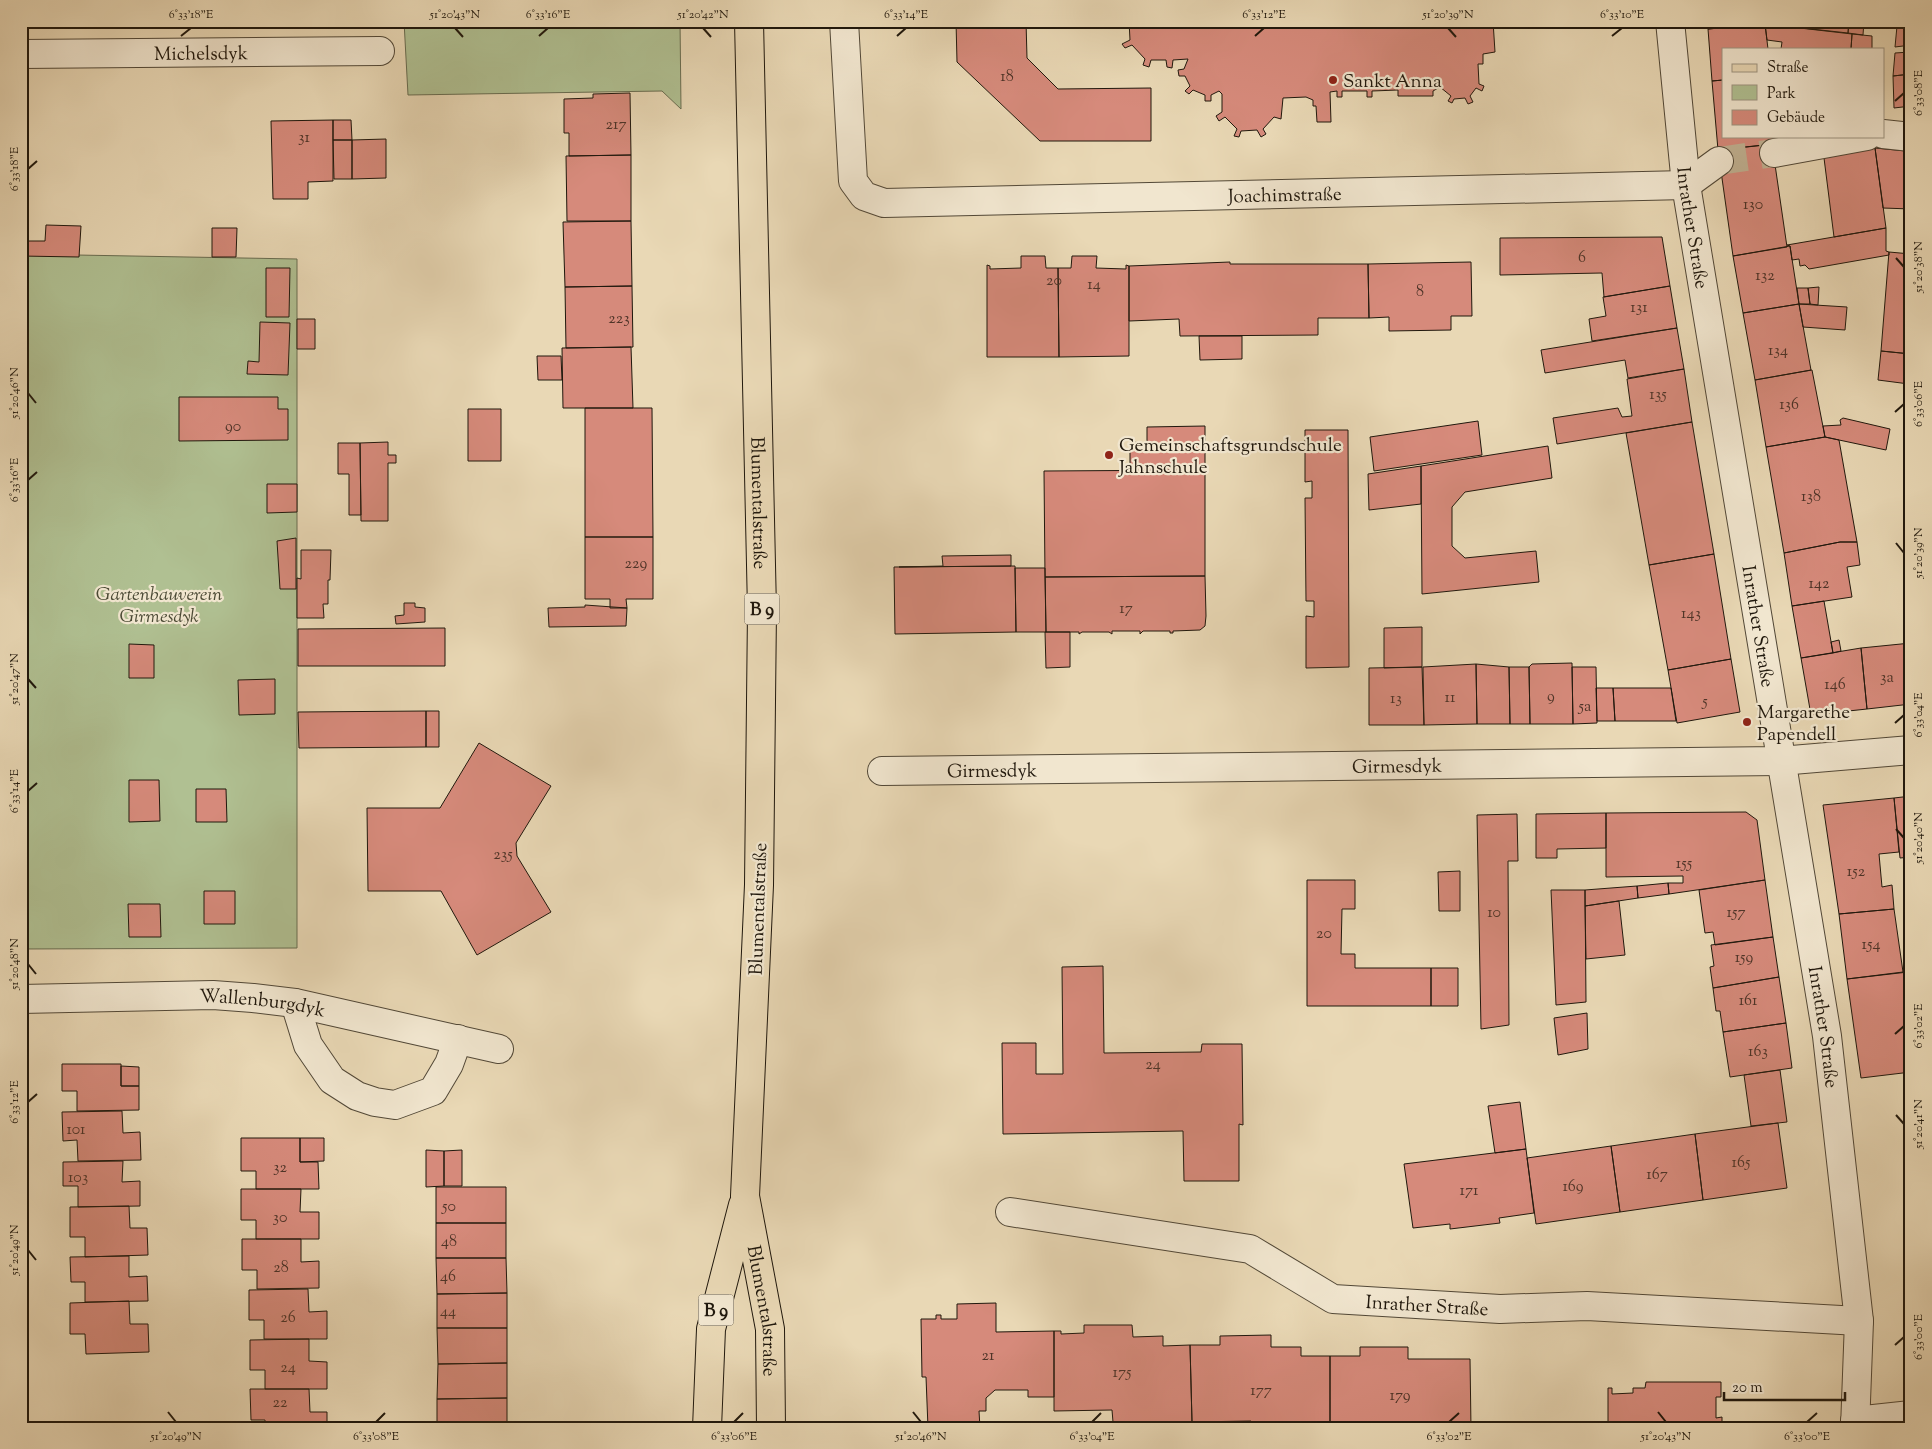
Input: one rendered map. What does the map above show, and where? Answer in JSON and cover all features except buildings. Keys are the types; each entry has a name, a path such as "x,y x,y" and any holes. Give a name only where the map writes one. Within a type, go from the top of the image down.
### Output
{"main road":[{"name":"Blumentalstraße","path":"707,1428 711,1328 745,1196 759,885 762,610 749,21"},
{"name":"Blumentalstraße","path":"745,1196 770,1329 771,1428"}],"street":[{"name":"Joachimstraße","path":"844,21 853,181 864,196 884,203 1686,185"},
{"name":"Inrather Straße","path":"1670,21 1686,185 1827,1036 1858,1321 1855,1424"},
{"name":"Michelsdyk","path":"21,54 380,51"},
{"path":"1884,134 1911,137"},
{"path":"1774,152 1855,138"},
{"path":"1686,185 1719,161"},
{"name":"Girmesdyk","path":"882,771 1780,761 1911,750"},
{"name":"Wallenburgdyk","path":"21,999 213,995 295,1003 499,1049"},
{"path":"295,1003 308,1045 332,1080 357,1096 376,1102 395,1105 433,1091 449,1064 458,1039"},
{"name":"Inrather Straße","path":"1010,1212 1250,1249 1332,1299 1500,1309 1587,1306 1858,1321"},
{"path":"1855,1424 1911,1415"}],"green space":[{"path":"404,21 680,21 681,109 662,91 408,95"},
{"name":"Gartenbauverein Girmesdyk","path":"21,254 297,259 297,948 21,949"}],"tunnel":[{"path":"1719,161 1774,153"}],"place":[{"name":"Sankt Anna","path":"1333,80"},
{"name":"Gemeinschaftsgrundschule Jahnschule","path":"1109,455"},
{"name":"Margarethe Papendell","path":"1747,722"}]}
